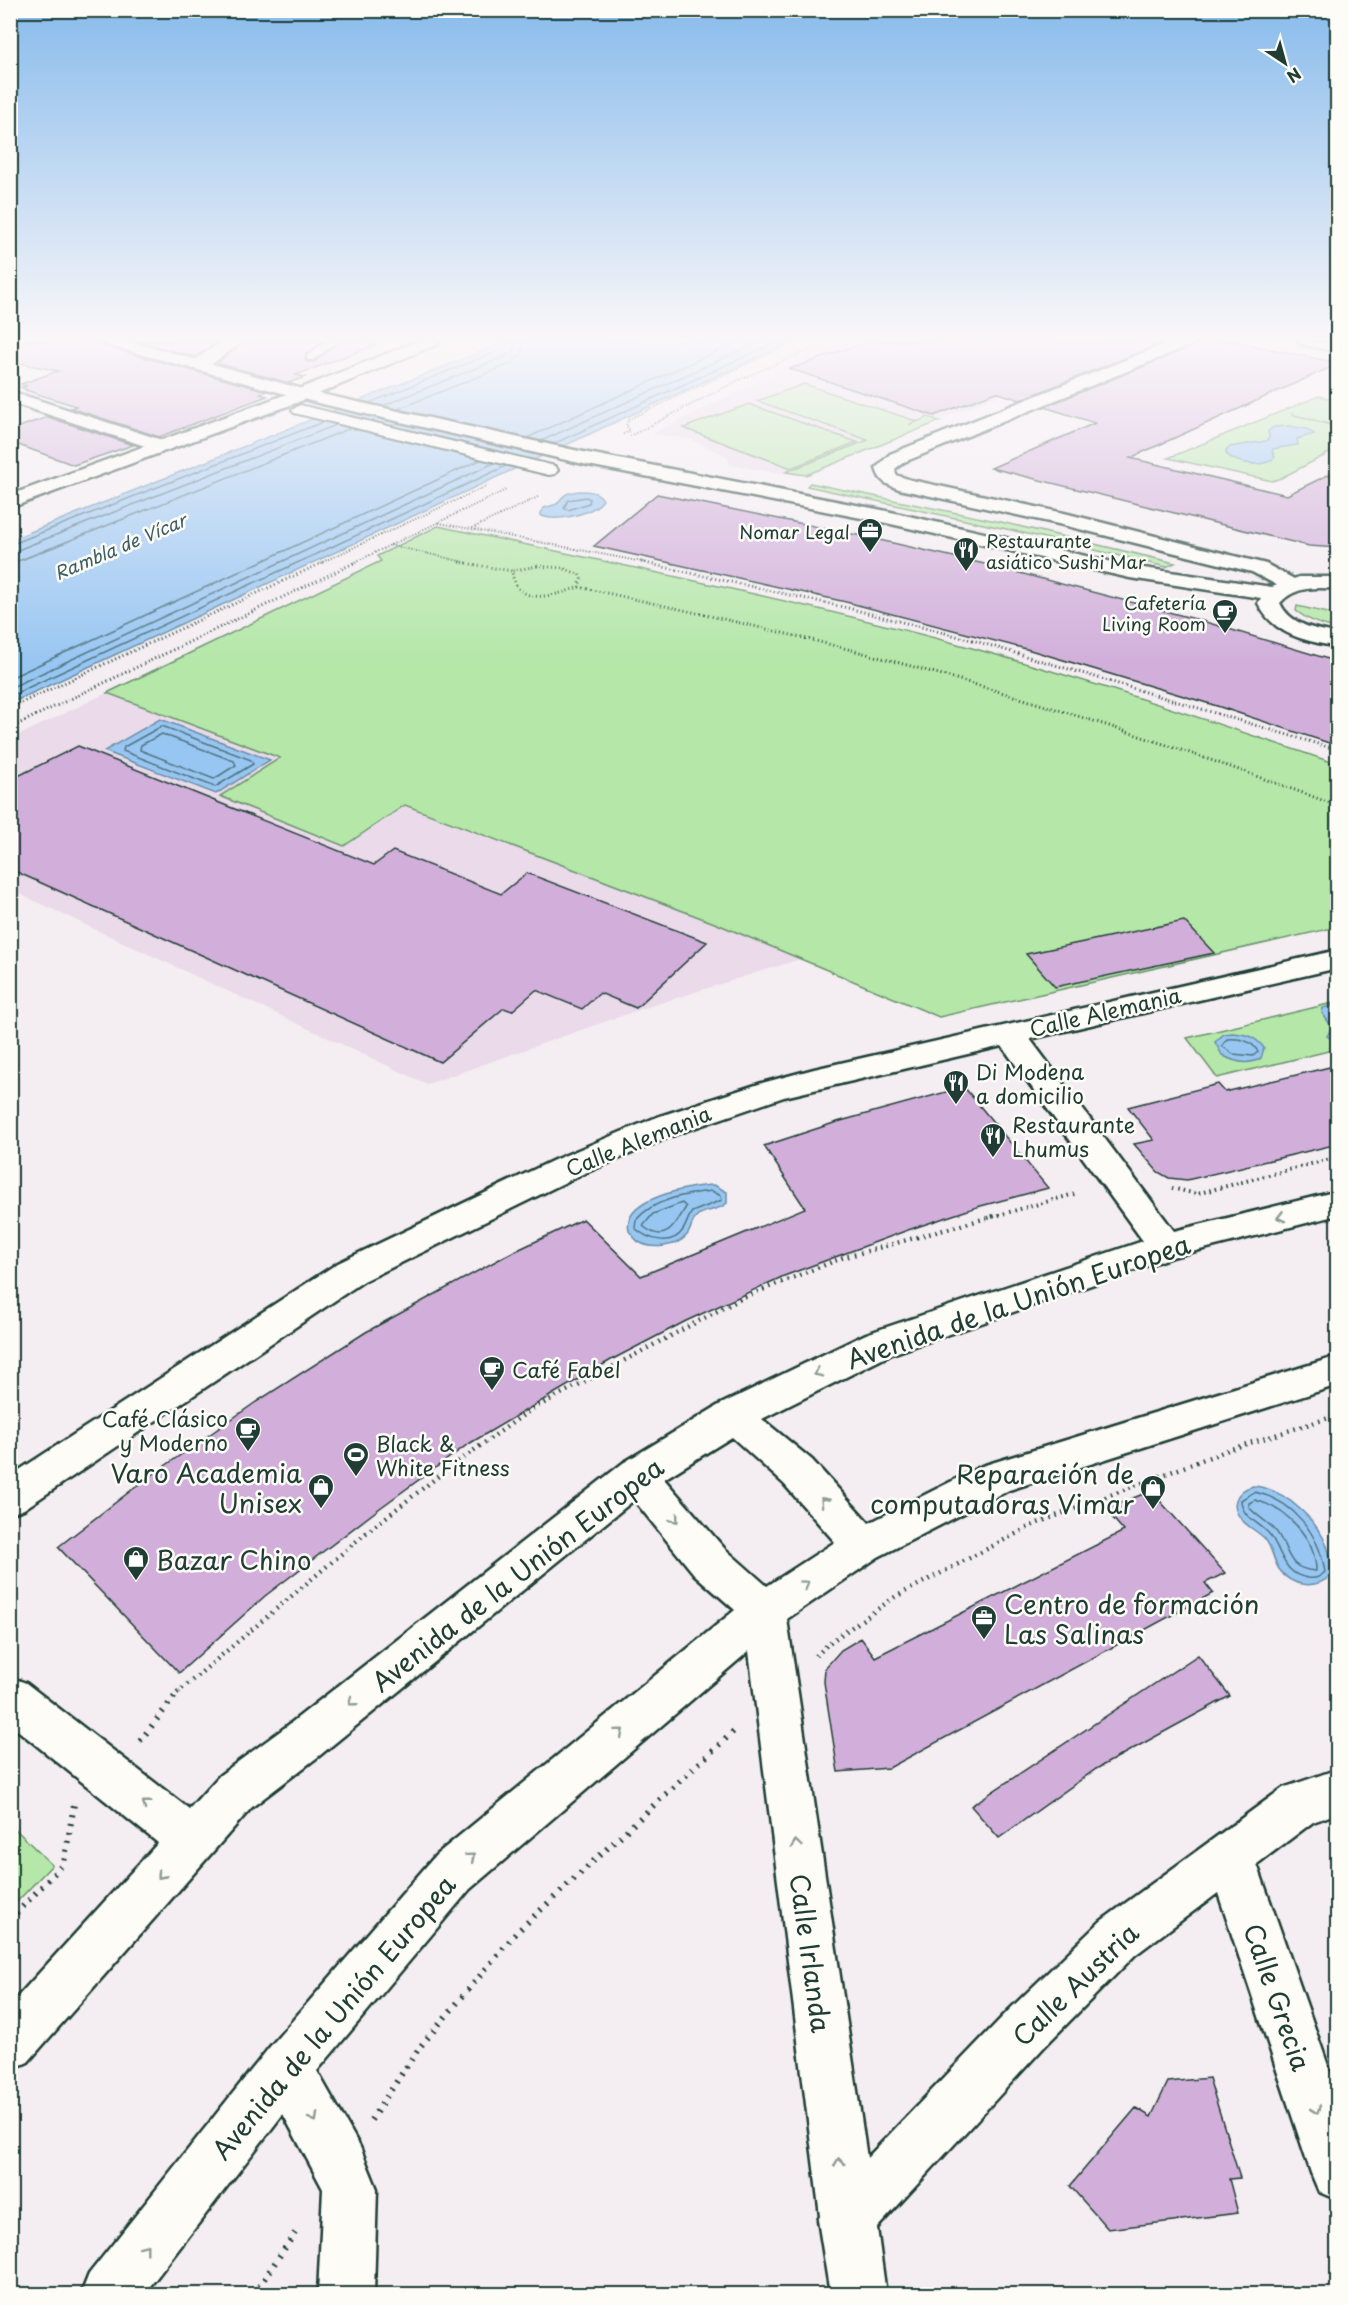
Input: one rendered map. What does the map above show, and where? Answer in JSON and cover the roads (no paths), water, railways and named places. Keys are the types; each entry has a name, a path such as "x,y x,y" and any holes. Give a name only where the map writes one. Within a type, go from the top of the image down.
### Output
{"street":[{"path":"11,502 155,449"},
{"path":"472,449 547,469"},
{"path":"542,449 894,518 1130,572 1281,621 1298,630 1338,640"},
{"path":"920,449 897,458 885,468 888,477 906,485 1064,519 1259,568 1282,590"},
{"path":"1130,572 1282,590 1310,582 1338,583"},
{"path":"1281,621 1271,611 1269,603 1282,590"},
{"name":"Calle Alemania","path":"10,1497 351,1272 566,1168 668,1125 773,1090 1009,1033 1338,959"},
{"path":"1009,1033 1166,1246"},
{"name":"Avenida de la Unión Europea","path":"10,2044 236,1791 303,1741 637,1475 733,1416 879,1344 1166,1246 1338,1203"},
{"name":"Avenida de la Unión Europea","path":"109,2295 286,2067 453,1872 765,1611 862,1545 996,1478 1338,1370"},
{"path":"733,1416 798,1472 862,1545"},
{"path":"637,1475 709,1561 765,1611"},
{"name":"Calle Irlanda","path":"765,1611 858,2295"},
{"path":"10,1697 192,1840"},
{"name":"Calle Austria","path":"846,2220 1027,2028 1118,1938 1299,1804 1338,1791"},
{"name":"Calle Grecia","path":"1230,1856 1338,2173"},
{"path":"286,2067 341,2166 350,2189 346,2295"}],"water":[{"name":"Rambla de Vícar","path":"239,449 558,449 11,703 10,540"},
{"path":"1276,449 1272,451 1275,457 1270,461 1257,464 1243,463 1226,454 1226,450"},
{"path":"579,491 596,493 603,500 591,509 574,516 555,518 540,515 544,508 557,504 566,494"},
{"path":"160,719 270,760 216,794 104,751"},
{"path":"1338,1004 1337,1043 1327,1036 1332,1027 1322,1013 1323,1008"},
{"path":"1232,1033 1254,1038 1264,1048 1261,1058 1251,1062 1241,1062 1222,1055 1215,1042 1224,1034"},
{"path":"714,1185 727,1192 727,1203 698,1215 683,1239 671,1245 651,1246 638,1241 629,1231 629,1220 646,1202 675,1191"},
{"path":"1253,1486 1278,1493 1311,1520 1320,1532 1330,1556 1331,1575 1325,1580 1311,1584 1297,1583 1290,1580 1279,1569 1265,1539 1245,1523 1236,1510 1238,1496"}],"place":[{"name":"Nomar Legal","path":"870,554"},
{"name":"Restaurante asiático Sushi Mar","path":"966,573"},
{"name":"Cafetería Living Room","path":"1225,635"},
{"name":"Di Modena a domicilio","path":"956,1106"},
{"name":"Restaurante Lhumus","path":"993,1159"},
{"name":"Café Fabel","path":"492,1392"},
{"name":"Café Clásico y Moderno","path":"248,1453"},
{"name":"Black & White Fitness","path":"356,1478"},
{"name":"Varo Academia Unisex","path":"321,1510"},
{"name":"Reparación de computadoras Vimar","path":"1153,1511"},
{"name":"Bazar Chino","path":"136,1582"},
{"name":"Centro de formación Las Salinas","path":"984,1641"}]}
